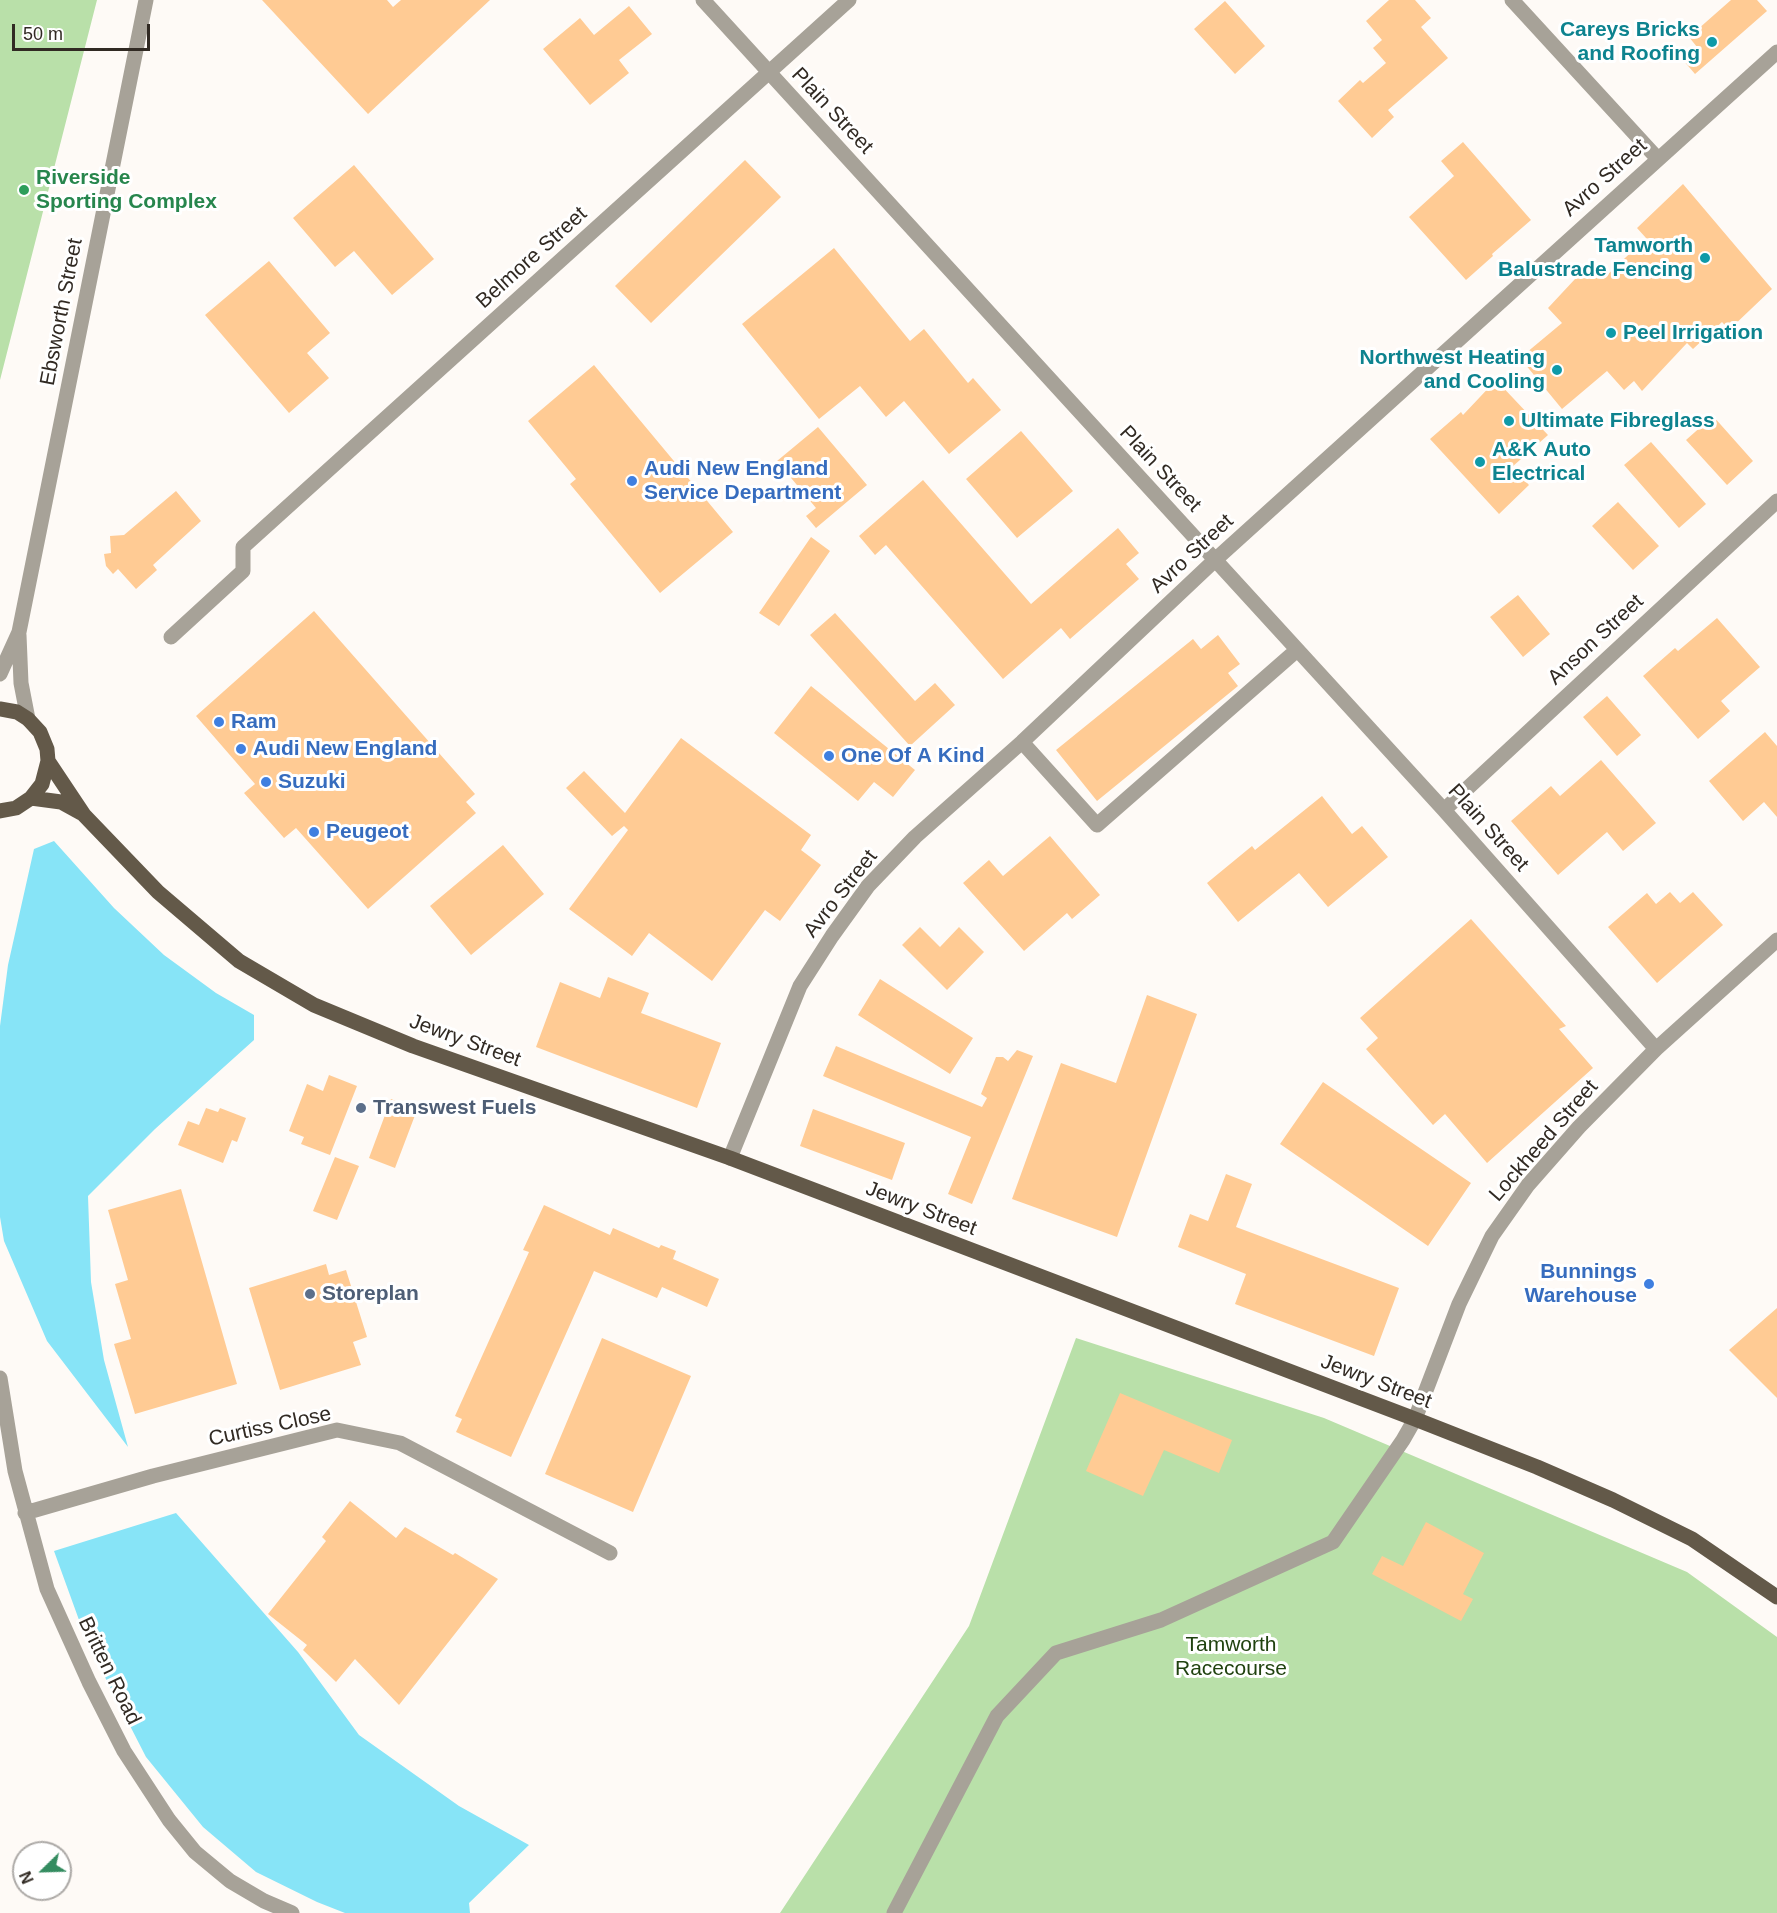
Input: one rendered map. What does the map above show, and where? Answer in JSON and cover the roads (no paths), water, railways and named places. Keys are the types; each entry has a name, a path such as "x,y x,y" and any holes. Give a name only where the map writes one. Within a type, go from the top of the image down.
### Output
{"main road":[{"path":"0,709 17,712 28,719"},
{"name":"Jewry Street","path":"28,719 40,732 47,748 48,760 84,814 158,892 239,961 315,1005 413,1046 730,1158 1537,1467 1613,1500 1692,1539 1777,1597"},
{"path":"1,814 31,798 42,784 48,760"},
{"name":"Jewry Street","path":"31,798 61,802 84,814"}],"street":[{"name":"Ebsworth Street","path":"0,674 19,632 146,0"},
{"name":"Plain Street","path":"703,0 1444,810 1656,1049"},
{"name":"Belmore Street","path":"171,637 243,571 243,547 849,0"},
{"path":"1512,0 1658,159"},
{"name":"Avro Street","path":"730,1158 800,986 868,886 915,837 1023,742 1215,560 1777,52"},
{"name":"Anson Street","path":"1444,810 1777,501"},
{"name":"Ebsworth Street","path":"19,632 21,683 28,719"},
{"path":"1023,742 1097,825 1297,650"},
{"name":"Lockheed Street","path":"894,1913 997,1716 1056,1653 1161,1620 1333,1542 1415,1419 1459,1304 1492,1236 1528,1185 1656,1049 1777,940"},
{"name":"Britten Road","path":"0,1378 15,1470 47,1589 89,1682 124,1751 169,1820 195,1852 230,1881 264,1901 292,1913"},
{"name":"Curtiss Close","path":"26,1513 164,1473 338,1430 400,1443 609,1553"}],"water":[{"path":"54,841 114,908 164,955 216,993 254,1015 254,1040 155,1129 88,1196 91,1282 104,1360 128,1447 47,1341 4,1241 0,1217 0,1026 8,965 34,849"},
{"path":"176,1513 298,1652 359,1735 459,1806 529,1845 469,1903 470,1913 345,1913 317,1902 256,1872 203,1827 146,1757 87,1642 54,1551"}],"place":[{"name":"Careys Bricks and Roofing","path":"1712,42"},
{"name":"Riverside Sporting Complex","path":"24,190"},
{"name":"Tamworth Balustrade Fencing","path":"1705,258"},
{"name":"Peel Irrigation","path":"1611,333"},
{"name":"Northwest Heating and Cooling","path":"1557,370"},
{"name":"Ultimate Fibreglass","path":"1509,421"},
{"name":"A&K Auto Electrical","path":"1480,462"},
{"name":"Audi New England Service Department","path":"632,481"},
{"name":"Ram","path":"219,722"},
{"name":"Audi New England","path":"241,749"},
{"name":"One Of A Kind","path":"829,756"},
{"name":"Suzuki","path":"266,782"},
{"name":"Peugeot","path":"314,832"},
{"name":"Transwest Fuels","path":"361,1108"},
{"name":"Bunnings Warehouse","path":"1649,1284"},
{"name":"Storeplan","path":"310,1294"}],"park label":[{"name":"Tamworth Racecourse","path":"1231,1657"}]}
